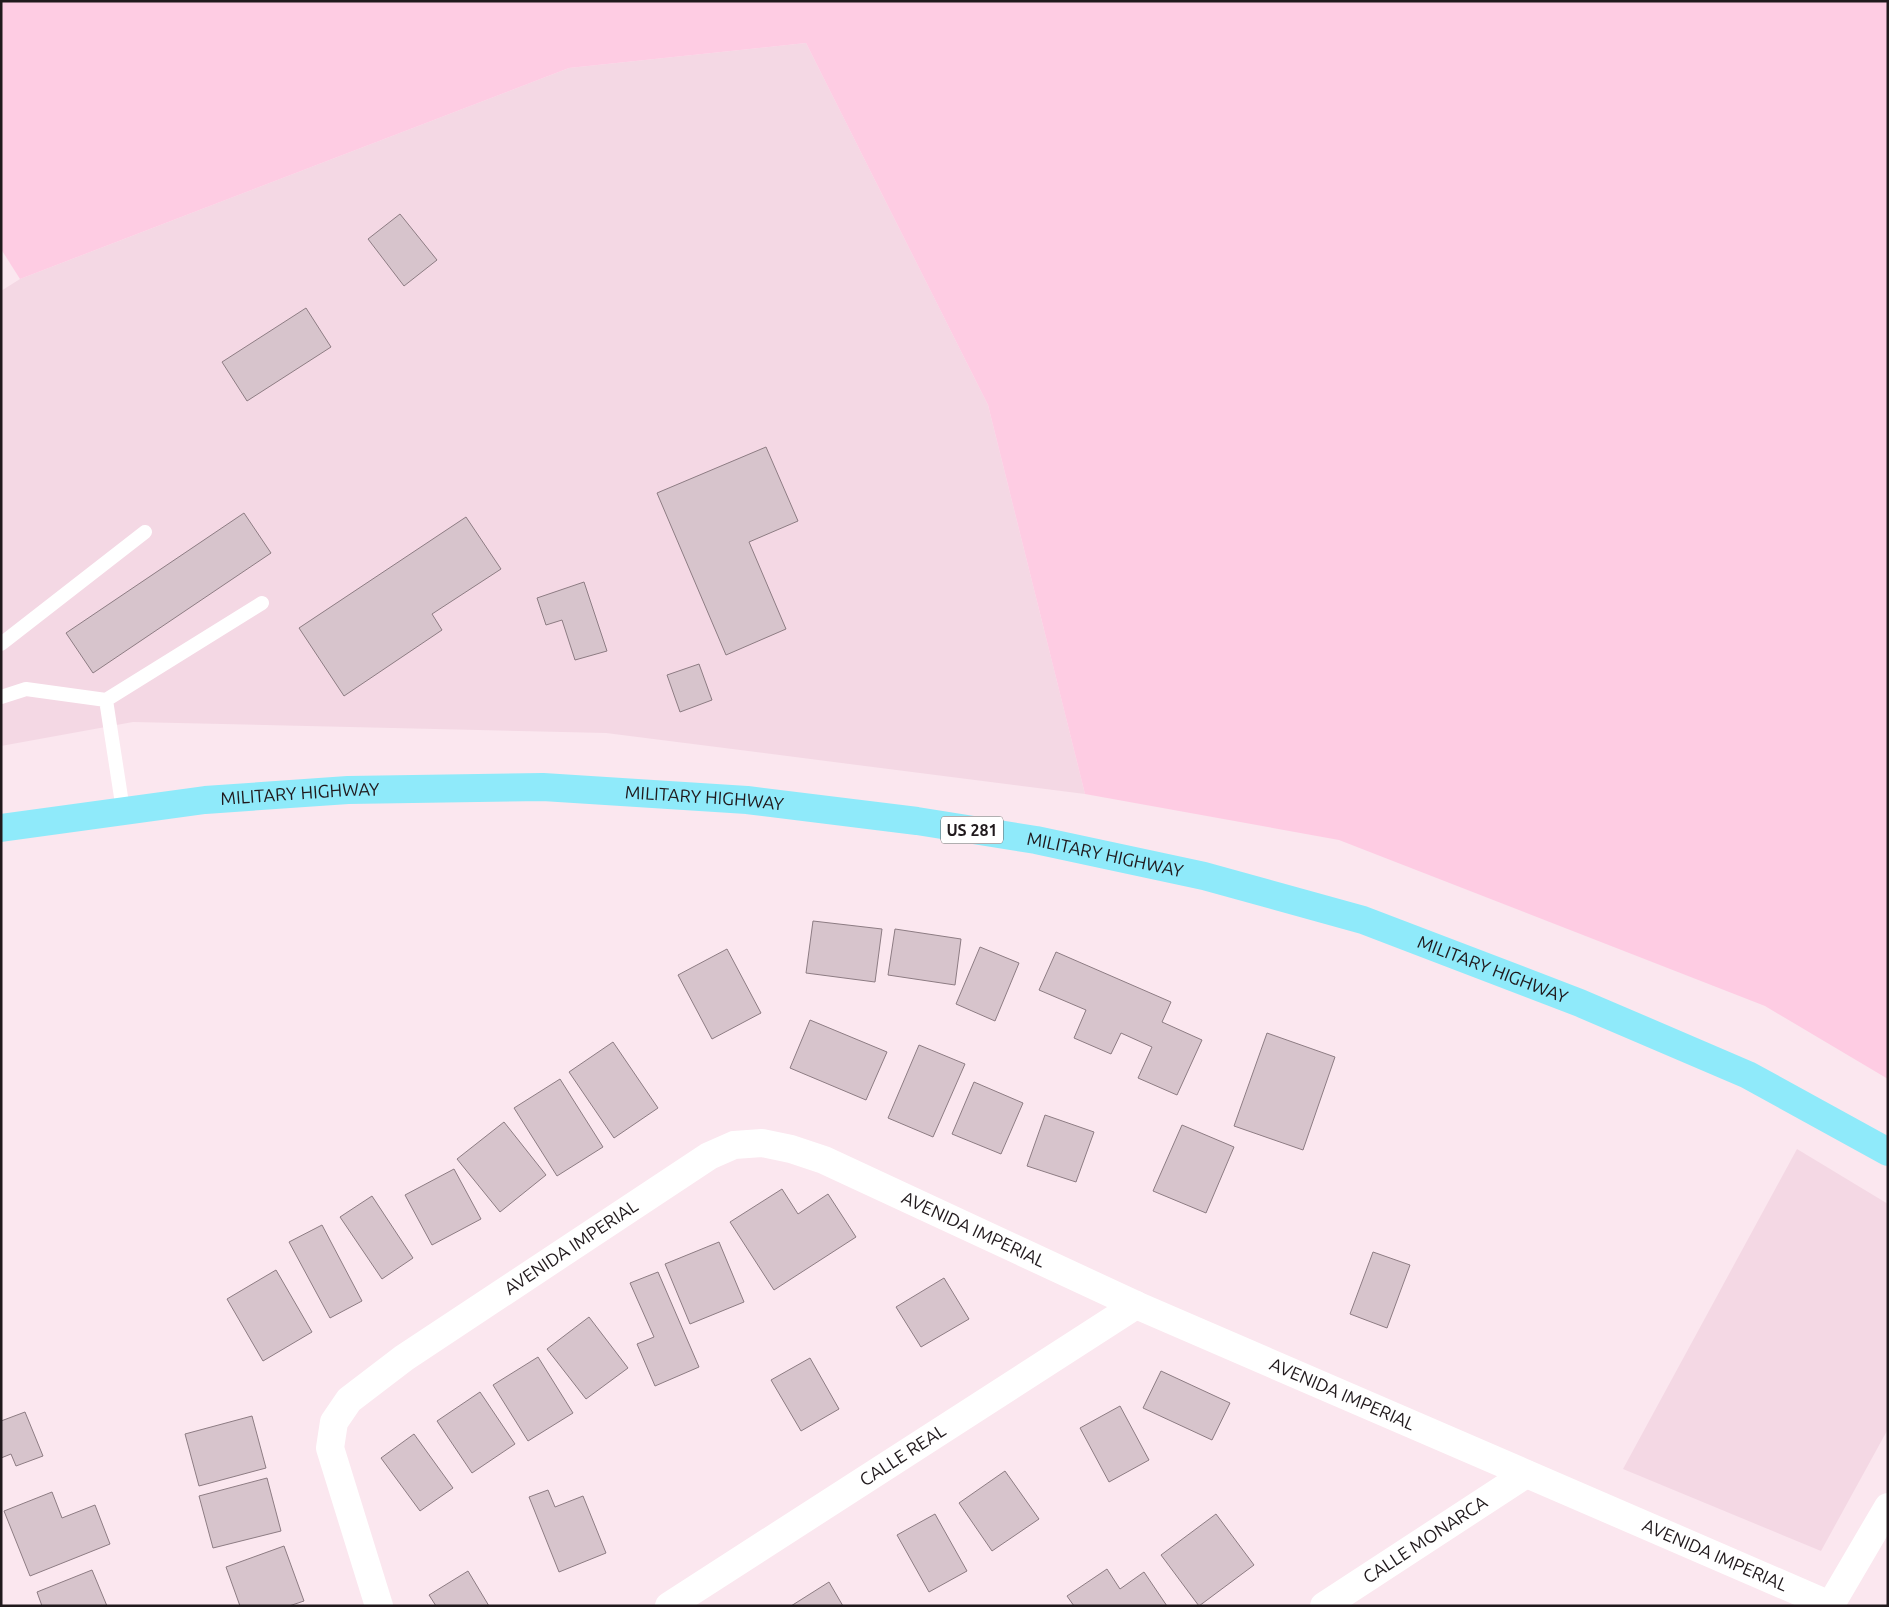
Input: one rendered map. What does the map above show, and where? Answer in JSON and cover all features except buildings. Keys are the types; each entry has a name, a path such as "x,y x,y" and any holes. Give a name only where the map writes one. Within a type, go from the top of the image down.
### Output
{"main road":[{"name":"MILITARY HIGHWAY","path":"1,828 205,800 348,790 543,787 747,800 917,821 1036,840 1204,876 1364,920 1580,1003 1748,1075 1888,1152"}],"street":[{"name":"AVENIDA IMPERIAL","path":"379,1606 330,1448 334,1422 349,1400 404,1358 709,1156 734,1145 762,1143 792,1149 824,1160 1136,1305 1830,1606"},
{"name":"CALLE REAL","path":"670,1606 1136,1305"},
{"name":"CALLE MONARCA","path":"1324,1606 1526,1474"},
{"path":"1830,1606 1888,1507"}],"lane":[{"path":"1,644 145,532"},
{"path":"1,697 26,689 106,700 262,603"},
{"path":"106,700 123,810"}],"shaded area":[{"path":"1,1 1888,1 1888,1079 1765,1006 1339,840 1085,794 988,405 806,43 569,68 20,279 1,249"},
{"path":"806,43 988,405 1085,794 606,733 133,722 1,746 1,291 20,279 569,68"},
{"path":"1797,1149 1888,1204 1888,1429 1821,1551 1623,1469"}]}
